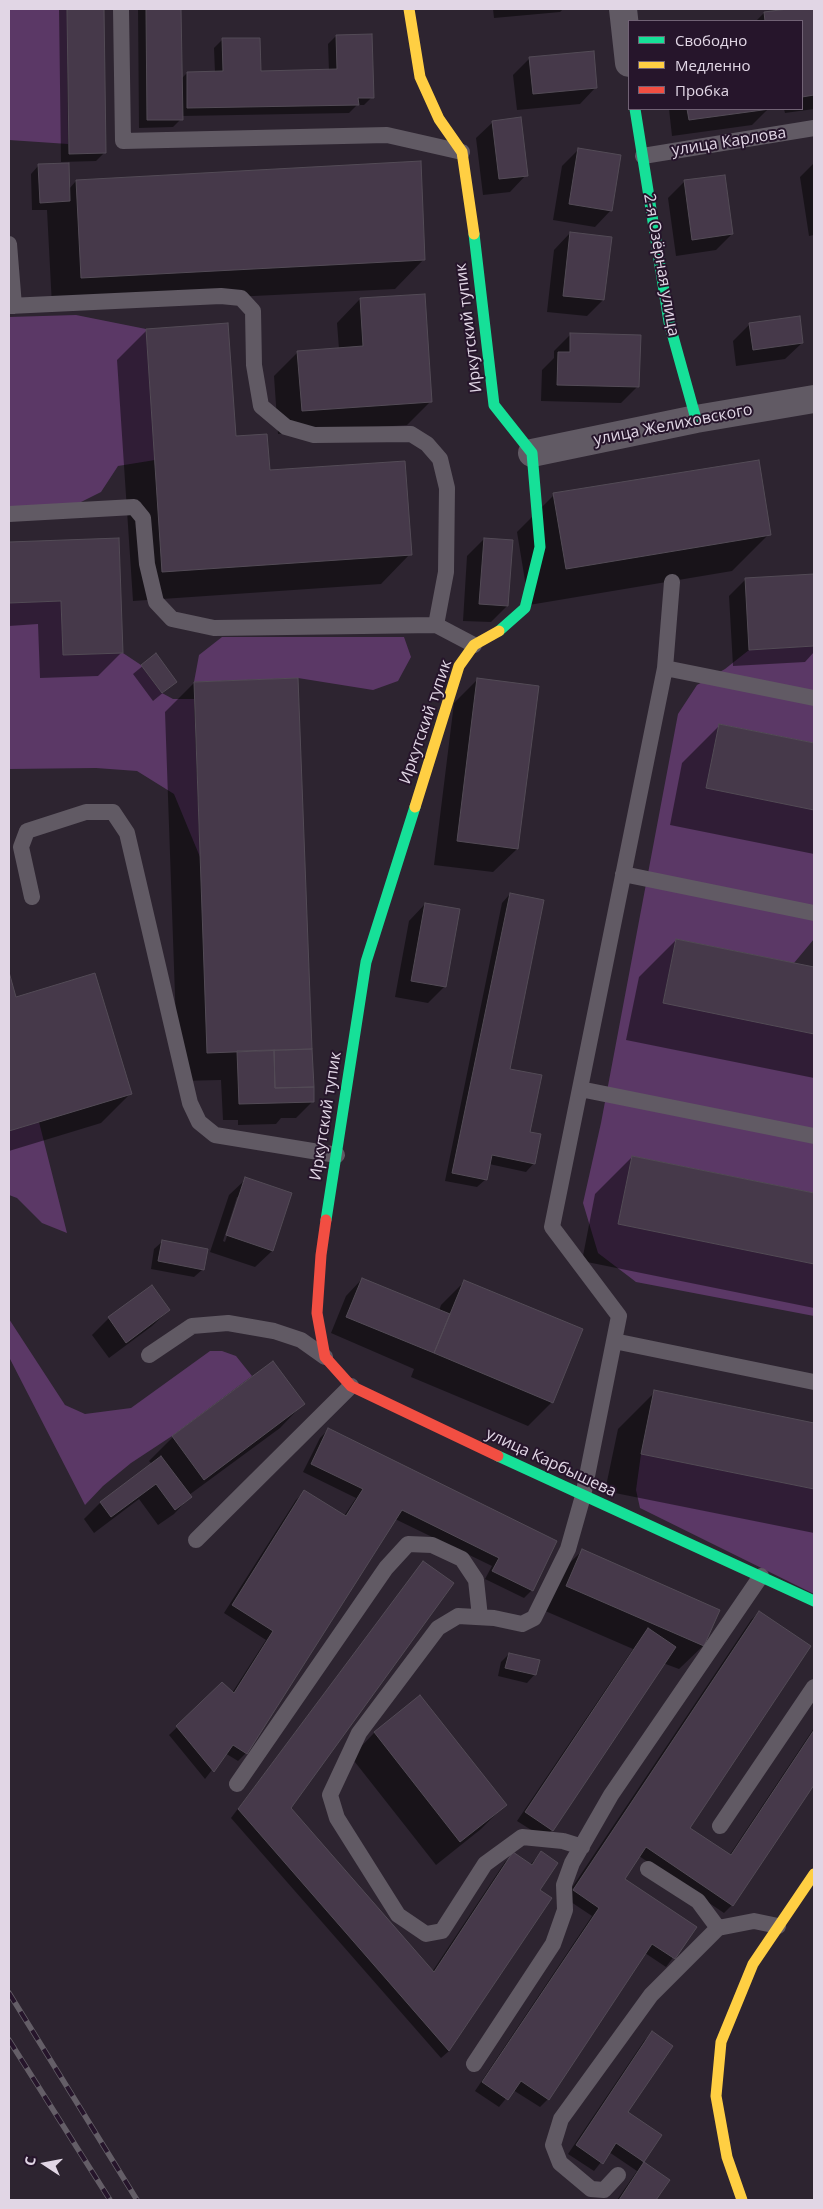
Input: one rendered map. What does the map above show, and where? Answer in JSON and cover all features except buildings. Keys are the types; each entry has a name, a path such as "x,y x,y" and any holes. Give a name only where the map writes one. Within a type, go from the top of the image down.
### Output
{"street":[{"name":"Иркутский тупик","path":"325,1357 317,1313 321,1256 366,962 459,666 474,645 504,628 524,608 540,547 532,453 494,405 470,200 462,152 439,119 420,77 408,9"},
{"path":"623,9 628,54"},
{"name":"2-я Озёрная улица","path":"635,110 669,322 696,419"},
{"name":"улица Желиховского","path":"532,453 696,419 814,399"},
{"name":"улица Карбышева","path":"325,1357 350,1386 583,1496 814,1601"},
{"path":"742,2200 727,2157 716,2096 721,2042 753,1964 814,1874"}],"lane":[{"path":"121,9 123,141 388,135 462,152"},
{"name":"улица Карлова","path":"643,156 814,128"},
{"path":"9,244 11,306 221,296 241,298 253,311 254,365 261,406 286,427 314,435 411,434 427,444 440,458 447,488 446,572 436,625"},
{"path":"9,514 134,507 143,518 147,564 156,602 172,619 214,628 436,625 474,645"},
{"path":"582,1847 562,1841 522,1837 485,1864 442,1931 426,1934 398,1915 337,1818 330,1795 359,1732 438,1628 458,1616 494,1618 522,1624 534,1618 568,1548 583,1496 619,1316 552,1227 665,668 672,582"},
{"path":"665,668 814,698"},
{"path":"32,897 21,847 27,831 86,812 113,812 127,833 190,1103 198,1122 216,1135 337,1155"},
{"path":"623,874 814,913"},
{"path":"580,1089 814,1136"},
{"path":"149,1356 192,1326 228,1323 274,1331 301,1340 325,1357"},
{"path":"614,1341 814,1382"},
{"path":"196,1540 350,1386"},
{"path":"236,1784 386,1568 408,1544 432,1545 462,1559 476,1580 480,1617"},
{"path":"474,2064 553,1944 565,1910 564,1885 572,1863 612,1795 761,1576"},
{"path":"720,1826 814,1687"},
{"path":"648,1869 698,1902 718,1928"},
{"path":"618,2175 604,2190 591,2189 560,2163 553,2145 562,2119 651,1995 718,1928 754,1921 778,1926"}],"shaded area":[{"path":"9,9 67,9 68,144 9,140"},
{"path":"76,315 146,329 155,460 118,466 101,492 69,508 9,507 9,317"},
{"path":"61,601 63,655 123,653 141,665 162,693 173,699 194,699 200,857 174,794 137,771 96,768 9,769 9,603"},
{"path":"222,637 404,637 411,657 398,681 373,690 298,678 194,682 199,655"},
{"path":"814,646 814,743 719,724 707,788 814,810 814,939 794,963 676,939 663,1002 814,1034 814,1193 632,1156 618,1224 814,1264 814,1316 636,1282 598,1253 583,1203 601,1123 678,714 697,685 725,669 749,650"},
{"path":"39,1122 67,1233 42,1223 17,1198 9,1195 9,1131"},
{"path":"9,1319 65,1405 85,1414 131,1408 210,1351 222,1351 236,1356 252,1376 172,1436 131,1463 103,1486 85,1505 9,1357"},
{"path":"641,1454 814,1489 814,1594 640,1508 636,1490"}],"railway":[{"path":"9,1993 137,2200"},
{"path":"9,2040 110,2200"}],"traffic: fast":[{"path":"635,110 669,322 696,419"},
{"path":"474,234 494,405 532,453 540,547 525,608 499,631"},
{"path":"326,1220 366,962 415,807"},
{"path":"498,1456 814,1601"}],"traffic: slow":[{"path":"409,9 420,77 439,119 462,152 474,234"},
{"path":"415,807 459,666 474,645 499,631"},
{"path":"742,2200 727,2157 716,2096 721,2042 753,1964 814,1874"}],"traffic: jam":[{"path":"326,1220 321,1255 317,1313 325,1357 351,1386 498,1456"}]}
